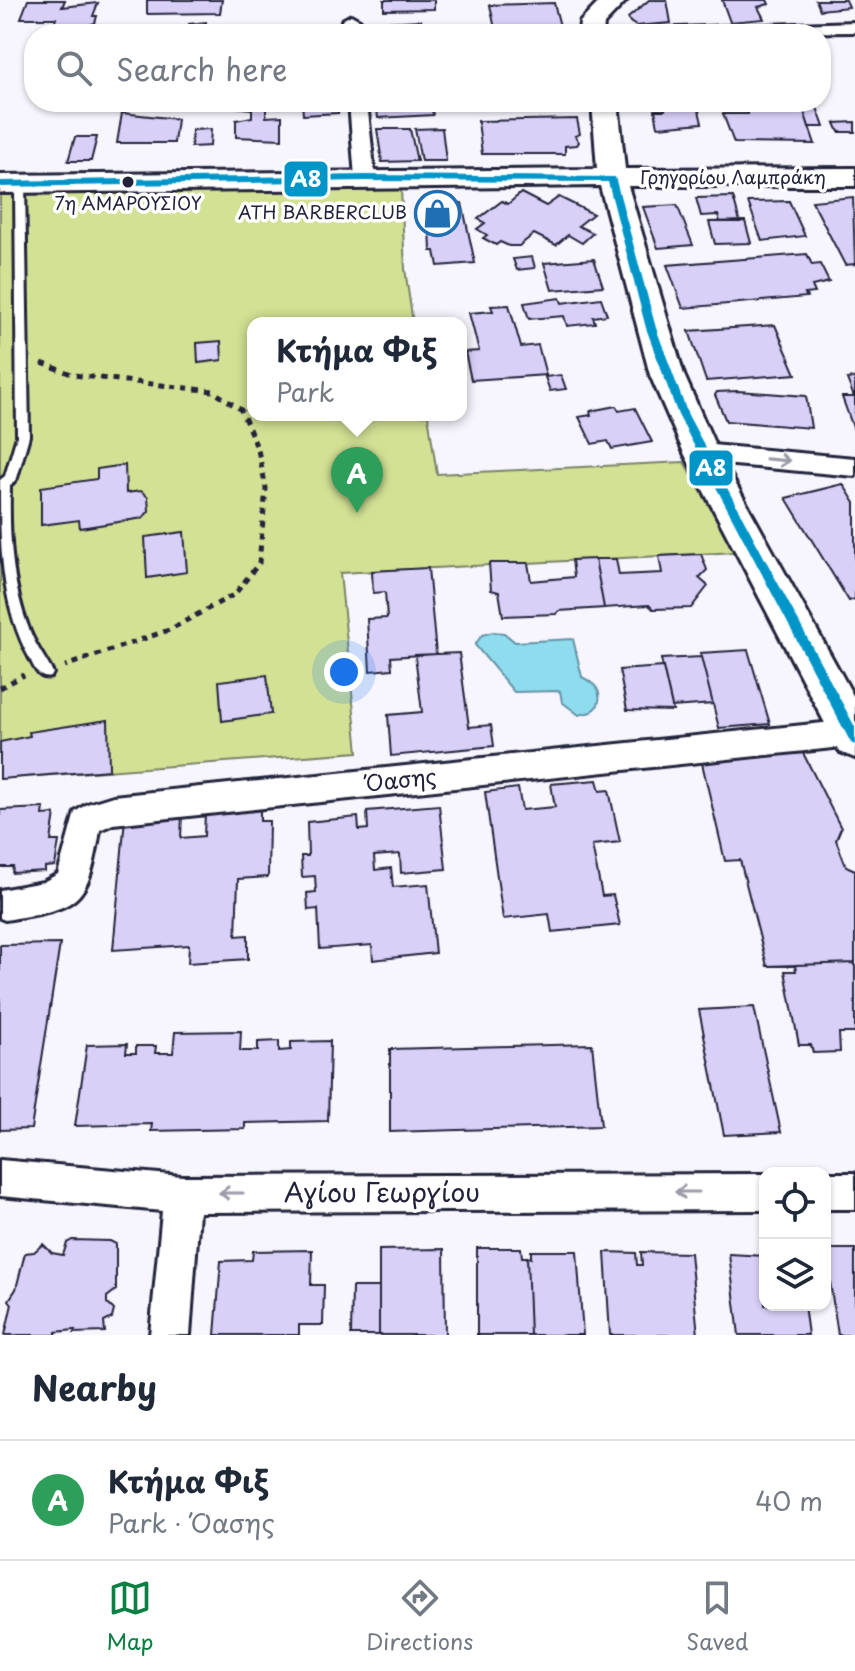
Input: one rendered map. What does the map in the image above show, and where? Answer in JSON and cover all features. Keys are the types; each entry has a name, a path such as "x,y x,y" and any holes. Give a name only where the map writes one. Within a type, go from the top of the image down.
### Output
{"main road":[{"path":"592,24 615,0"},
{"path":"606,112 612,179 667,375 701,453 854,736"},
{"name":"Γρηγορίου Λαμπράκη","path":"10,183 365,178 855,177"}],"street":[{"path":"831,28 855,27"},
{"path":"359,112 365,178"},
{"path":"701,453 855,467"},
{"name":"Όασης","path":"5,904 45,897 66,888 75,878 86,822 98,814 113,810 854,736"},
{"name":"Αγίου Γεωργίου","path":"0,1178 182,1194 759,1192"},
{"path":"831,1191 855,1191"},
{"path":"170,1335 182,1194"}],"lane":[{"path":"10,183 23,356 23,436 11,478 2,486 2,531 12,597 27,647 46,673"}],"path":[{"path":"23,356 74,375 213,391 241,410 258,450 266,488 259,563 235,594 169,630 46,673"}],"green space":[{"path":"401,189 405,269 412,317 247,317 247,421 429,421 437,474 684,462 736,552 340,573 358,752 0,779 0,195"}],"water":[{"path":"504,633 515,642 573,639 582,677 598,691 598,705 591,712 579,715 562,702 560,691 514,692 475,645 482,635"}],"building":[{"path":"28,0 65,0 62,7 98,3 93,16 97,16 95,23 92,24 54,24 56,18 21,18"},
{"path":"147,0 222,0 220,13 147,14"},
{"path":"384,0 434,0 434,9 384,10"},
{"path":"649,0 667,0 671,23 633,24 628,18"},
{"path":"722,0 767,0 769,4 758,7 764,19 730,22"},
{"path":"816,0 846,0 849,7 820,10"},
{"path":"554,3 559,24 494,24 490,5"},
{"path":"421,20 422,24 364,24"},
{"path":"252,112 266,112 266,117 282,116 282,139 236,137 236,120 252,117"},
{"path":"303,112 338,113 303,115"},
{"path":"377,112 433,112 433,115 378,118"},
{"path":"655,112 699,112 702,123 658,127"},
{"path":"804,112 819,112 824,127 809,127"},
{"path":"804,112 815,144 734,143 723,114"},
{"path":"122,113 177,119 174,143 117,143"},
{"path":"577,119 580,134 575,136 579,142 565,146 565,154 482,154 478,121"},
{"path":"855,122 855,132 839,132 835,123"},
{"path":"442,128 446,161 421,161 415,129"},
{"path":"211,129 210,146 191,147 192,130"},
{"path":"377,129 410,129 417,161 382,162"},
{"path":"75,137 97,137 91,161 68,161"},
{"path":"521,193 546,206 559,197 593,214 578,226 593,233 582,243 568,235 556,245 534,234 519,246 500,242 496,245 483,238 487,235 477,229 485,223 478,219 502,201 508,204"},
{"path":"733,197 740,222 720,222 718,215 701,216 696,198"},
{"path":"853,197 855,264 845,265 812,201"},
{"path":"789,201 805,236 762,241 748,202"},
{"path":"462,203 475,263 438,266 435,251 431,251 430,227 426,227 422,206"},
{"path":"677,205 693,245 658,248 643,207"},
{"path":"745,221 751,243 715,244 709,222"},
{"path":"807,254 812,265 820,264 829,282 812,286 815,293 805,294 807,297 683,308 667,265"},
{"path":"532,257 535,268 517,270 513,259"},
{"path":"594,259 603,286 552,290 544,263"},
{"path":"560,298 562,303 601,298 607,315 593,317 595,323 567,326 564,316 529,319 524,303"},
{"path":"509,305 521,347 538,345 546,375 471,380 467,352 479,351 469,313 493,311 491,306"},
{"path":"775,325 796,374 706,381 689,331"},
{"path":"221,341 222,360 198,363 197,343"},
{"path":"561,375 566,389 550,391 545,377"},
{"path":"855,378 855,433 842,397 854,397 847,379"},
{"path":"717,392 806,396 811,428 726,421 715,395"},
{"path":"616,406 619,411 635,408 652,442 612,449 608,441 592,444 579,417 591,415 590,411"},
{"path":"125,465 126,493 141,491 148,497 149,511 143,518 80,528 79,520 41,525 41,487 97,479 97,469"},
{"path":"843,484 855,503 855,599 849,601 786,498"},
{"path":"184,532 187,572 147,578 145,537"},
{"path":"701,554 707,570 699,578 708,586 691,608 653,609 649,605 604,608 595,559 616,559 619,575 662,573 659,556"},
{"path":"595,559 604,608 503,616 499,592 491,590 489,563 528,563 531,581 574,577 572,560"},
{"path":"428,568 436,654 391,657 392,669 370,671 367,619 387,618 385,592 373,593 372,571"},
{"path":"748,650 770,724 719,728 700,653"},
{"path":"459,653 469,727 491,725 494,746 391,756 388,715 422,712 415,655"},
{"path":"701,657 713,704 672,707 661,659"},
{"path":"663,667 673,711 627,710 619,670"},
{"path":"267,675 271,714 222,721 219,681"},
{"path":"108,720 109,770 0,779 0,742 30,736 29,732"},
{"path":"803,753 841,828 836,840 846,866 855,870 855,963 767,966 740,860 725,861 701,759"},
{"path":"597,780 600,791 609,790 620,842 592,845 602,896 613,895 620,925 552,932 549,914 503,919 485,792 518,788 522,810 555,807 551,784"},
{"path":"439,805 446,869 401,873 400,854 374,856 375,870 391,868 393,887 428,884 435,953 373,960 372,945 320,949 318,909 308,910 307,893 316,892 315,876 302,877 301,856 308,856 307,822 358,817 359,830 368,829 367,811"},
{"path":"44,808 43,815 55,814 51,841 59,841 55,866 45,867 45,871 12,873 13,867 0,867 0,810"},
{"path":"260,810 260,821 269,821 268,877 238,879 236,936 248,935 248,959 188,963 189,945 113,950 125,818 182,814 181,838 204,836 205,813"},
{"path":"60,944 31,1129 0,1130 0,945"},
{"path":"855,963 855,1033 839,1033 840,1052 813,1053 811,1045 799,1045 785,971 796,971 795,965"},
{"path":"754,1007 781,1132 724,1135 699,1010"},
{"path":"241,1031 240,1051 258,1051 258,1042 279,1041 279,1051 291,1050 291,1042 330,1041 328,1121 245,1123 245,1129 151,1131 152,1124 75,1126 87,1045 127,1044 126,1053 136,1053 136,1046 156,1046 155,1053 173,1053 175,1032"},
{"path":"592,1044 601,1126 390,1132 390,1049"},
{"path":"72,1240 110,1241 116,1244 116,1290 107,1297 107,1303 114,1310 112,1318 104,1322 105,1332 74,1333 75,1330 56,1332 56,1335 5,1335 12,1304 9,1300 16,1289 25,1253 34,1252 43,1244 52,1253 63,1255 67,1243"},
{"path":"477,1248 521,1248 522,1257 527,1257 530,1335 477,1335"},
{"path":"444,1249 445,1335 379,1335 379,1250"},
{"path":"831,1249 855,1249 855,1335 838,1335 831,1289"},
{"path":"312,1250 311,1285 324,1285 323,1325 299,1325 299,1335 215,1335 221,1261 252,1260 253,1251"},
{"path":"531,1251 577,1251 583,1335 530,1335 527,1257 531,1258"},
{"path":"605,1252 636,1253 637,1265 642,1265 641,1252 690,1253 698,1335 610,1335"},
{"path":"729,1254 759,1256 759,1311 805,1311 808,1335 739,1335"},
{"path":"352,1287 379,1287 379,1335 351,1335"}],"transit line":[{"name":"A8","path":"0,184 365,178 612,179"},
{"name":"A8","path":"612,179 651,328 683,415 855,739"}],"place":[{"name":"7η ΑΜΑΡΟΥΣΙΟΥ","path":"128,182"},
{"name":"ATH BARBERCLUB","path":"438,213"},
{"name":"Κτήμα Φιξ","path":"357,513"}]}
